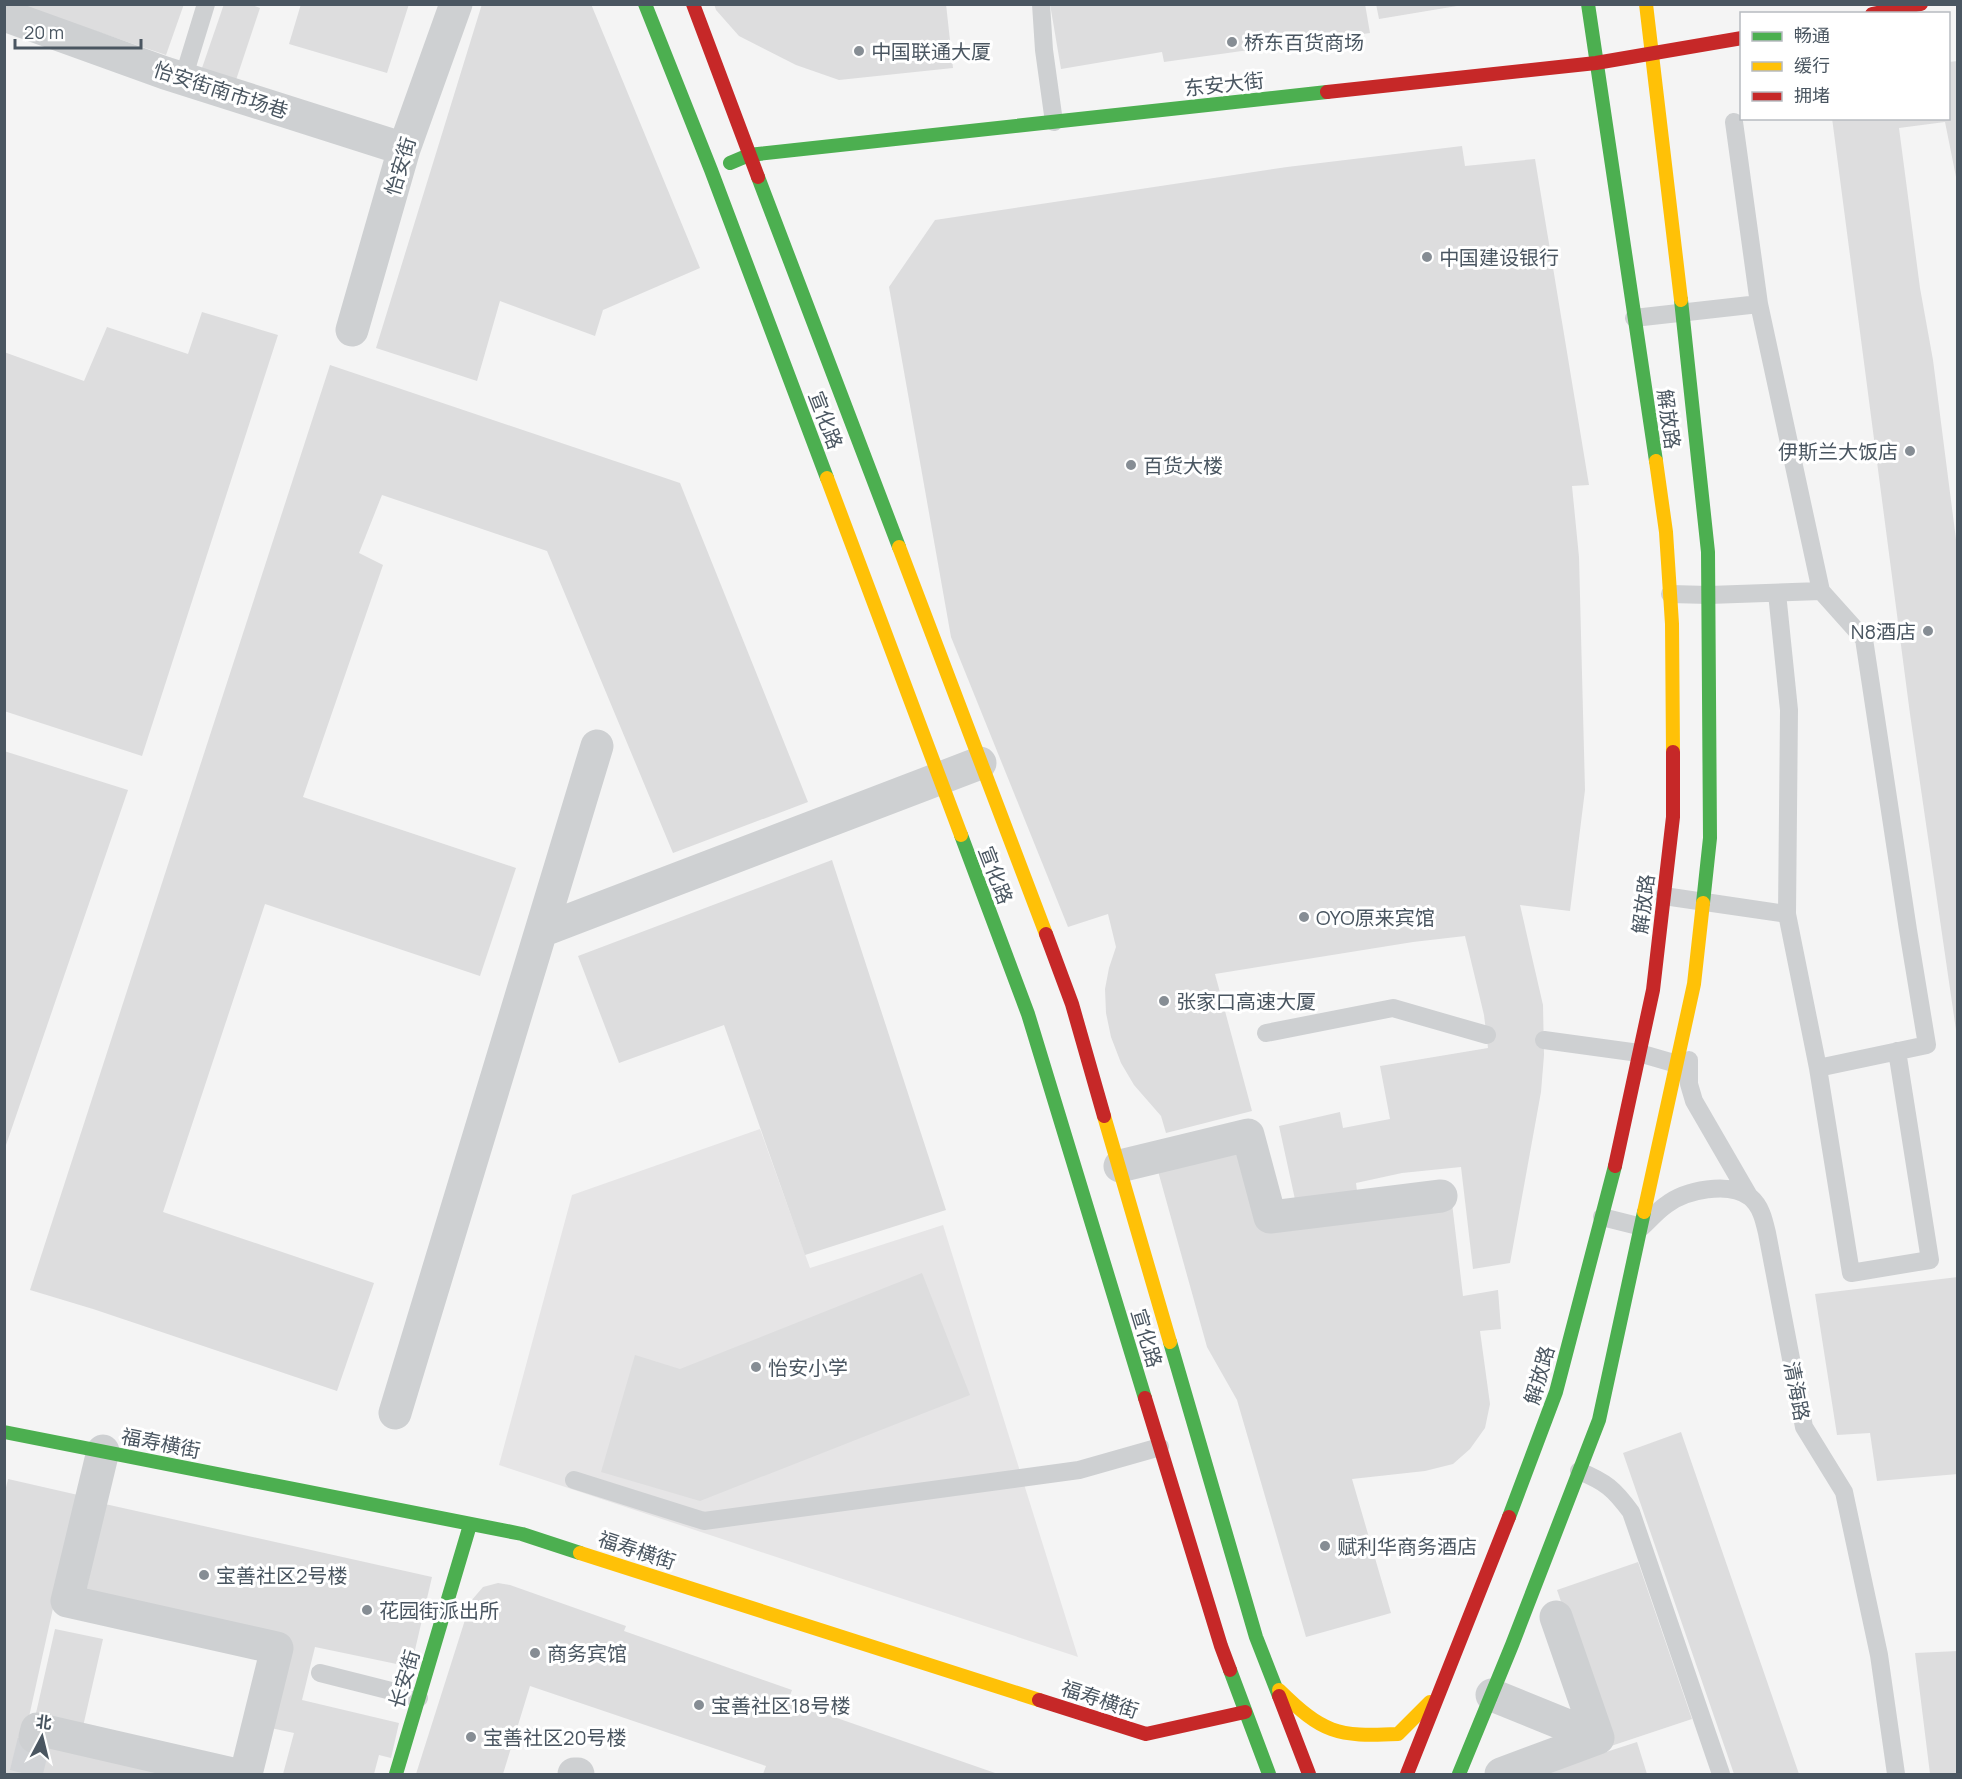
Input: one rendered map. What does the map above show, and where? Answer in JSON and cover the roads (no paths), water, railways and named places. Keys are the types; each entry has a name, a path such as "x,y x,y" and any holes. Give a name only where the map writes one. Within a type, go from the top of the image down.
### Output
{"main road":[{"name":"宣化路","path":"645,4 711,170 1062,1109 1160,1447 1221,1646 1269,1774"},
{"name":"宣化路","path":"693,4 1072,1004 1094,1099 1120,1166 1256,1637 1309,1774"},
{"name":"解放路","path":"1407,1774 1528,1471 1556,1392 1602,1216 1653,990 1673,817 1672,636 1666,532 1588,4"},
{"name":"解放路","path":"1460,1774 1599,1420 1688,1016 1694,984 1710,838 1708,552 1683,313 1646,4"},
{"path":"1882,12 1921,4"},
{"name":"东安大街","path":"711,170 749,155 1596,63 1740,38"},
{"name":"福寿横街","path":"4,1432 522,1534 1146,1734 1245,1712"},
{"name":"长安街","path":"396,1774 470,1525"},
{"path":"1275,1686 1305,1715 1331,1730 1368,1735 1398,1734 1440,1692"}],"street":[{"name":"怡安街","path":"352,330 404,149 456,4"},
{"name":"怡安街南市场巷","path":"4,15 183,79 404,149"},
{"path":"395,1413 597,746"},
{"path":"541,931 980,763"},
{"path":"1120,1166 1248,1135 1270,1218 1441,1196"},
{"path":"104,1451 68,1600 277,1648 246,1774"},
{"path":"1556,1617 1598,1738"},
{"path":"1492,1695 1598,1738"},
{"path":"34,1737 37,1729 233,1774"},
{"path":"1501,1774 1598,1738"}],"lane":[{"path":"183,79 206,4"},
{"path":"1041,4 1054,122"},
{"path":"1734,122 1759,304 1821,591 1864,639 1908,930 1928,1045 1818,1068"},
{"path":"1634,318 1759,304"},
{"path":"1670,594 1821,591"},
{"path":"1777,593 1789,710 1787,914 1818,1068 1851,1273 1930,1260 1897,1051"},
{"path":"1664,896 1787,914"},
{"path":"1266,1033 1393,1008 1487,1035"},
{"path":"1649,1009 1688,1016"},
{"name":"清海路","path":"1688,1016 1689,1084 1694,1101 1749,1196 1759,1206 1764,1219 1804,1427 1844,1492 1880,1655 1896,1774"},
{"path":"1544,1040 1639,1053 1677,1064"},
{"path":"1602,1216 1642,1227 1666,1204 1686,1194 1709,1189 1727,1190 1749,1196"},
{"path":"574,1480 704,1521 1078,1470 1160,1447"},
{"path":"1580,1471 1599,1479 1616,1491 1631,1512 1721,1774"},
{"path":"320,1673 419,1698"}],"tunnel":[{"path":"26,1774 35,1737"}],"place":[{"name":"桥东百货商场","path":"1232,42"},
{"name":"中国联通大厦","path":"859,51"},
{"name":"中国建设银行","path":"1427,257"},
{"name":"伊斯兰大饭店","path":"1910,451"},
{"name":"百货大楼","path":"1131,465"},
{"name":"N8酒店","path":"1928,631"},
{"name":"OYO原来宾馆","path":"1304,917"},
{"name":"张家口高速大厦","path":"1164,1001"},
{"name":"怡安小学","path":"756,1367"},
{"name":"赋利华商务酒店","path":"1325,1546"},
{"name":"宝善社区2号楼","path":"204,1575"},
{"name":"花园街派出所","path":"367,1610"},
{"name":"商务宾馆","path":"535,1653"},
{"name":"宝善社区18号楼","path":"699,1705"},
{"name":"宝善社区20号楼","path":"471,1737"}]}
